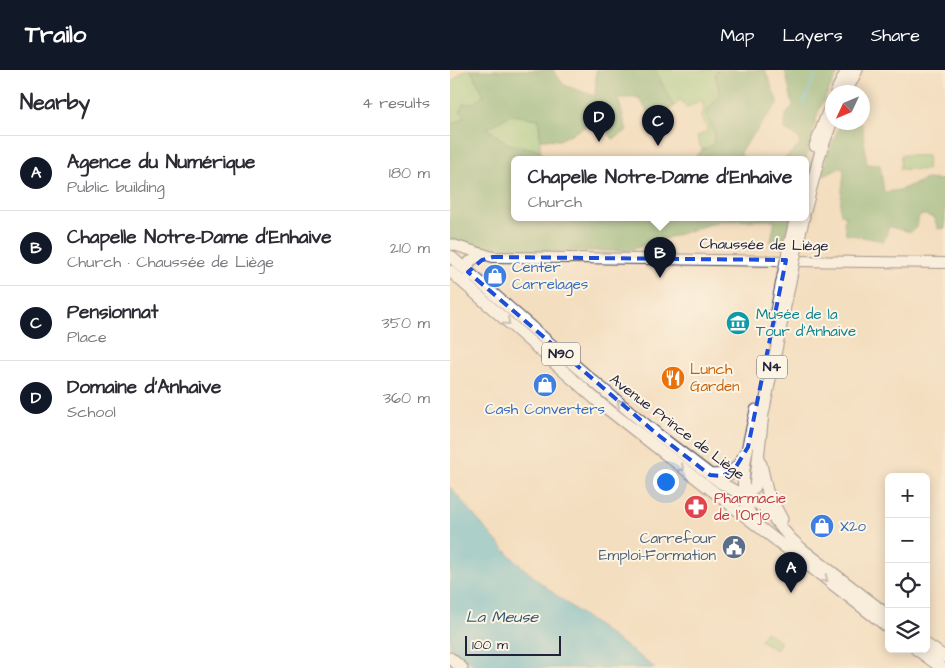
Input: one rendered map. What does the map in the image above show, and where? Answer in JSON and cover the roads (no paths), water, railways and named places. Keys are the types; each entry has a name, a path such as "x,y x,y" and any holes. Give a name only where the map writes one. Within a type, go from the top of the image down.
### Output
{"main road":[{"path":"840,85 847,70"},
{"path":"850,85 857,70"},
{"path":"809,166 825,119"},
{"path":"809,196 829,130"},
{"name":"N4","path":"796,221 793,246 763,414 759,457 772,502 802,549"},
{"name":"N4","path":"793,246 802,221"},
{"name":"Avenue Prince de Liège","path":"450,256 586,376 710,475 765,508 790,538 802,549 885,613"},
{"name":"N90","path":"450,271 470,289"},
{"name":"N4","path":"759,528 750,515 743,485 748,447 787,276"},
{"name":"Avenue Prince de Liège","path":"470,289 601,404 885,625"},
{"path":"710,475 730,474 739,464 748,447"},
{"path":"712,492 730,499 738,499 745,496 755,487 759,457"},
{"path":"930,647 945,657"},
{"path":"921,653 942,668"},
{"path":"450,658 462,668"}],"street":[{"name":"Chaussée de Liège","path":"450,244 488,255 945,263"},
{"name":"Chaussée de Liège","path":"468,272 488,255"},
{"path":"468,272 470,289"}],"water":[{"name":"La Meuse","path":"450,487 519,564 569,605 655,668 478,668 450,647"}],"waterway":[{"path":"803,105 817,70"}],"place":[{"name":"Domaine d'Anhaive","path":"599,142"},
{"name":"Pensionnat","path":"658,146"},
{"name":"Center Carrelages","path":"495,276"},
{"name":"Chapelle Notre-Dame d'Enhaive","path":"660,278"},
{"name":"Musée de la Tour d’Anhaive","path":"738,323"},
{"name":"Lunch Garden","path":"673,378"},
{"name":"Cash Converters","path":"545,385"},
{"name":"Pharmacie de l'Orjo","path":"696,507"},
{"name":"X2o","path":"822,526"},
{"name":"Carrefour Emploi-Formation","path":"734,547"},
{"name":"Agence du Numérique","path":"791,593"}]}
